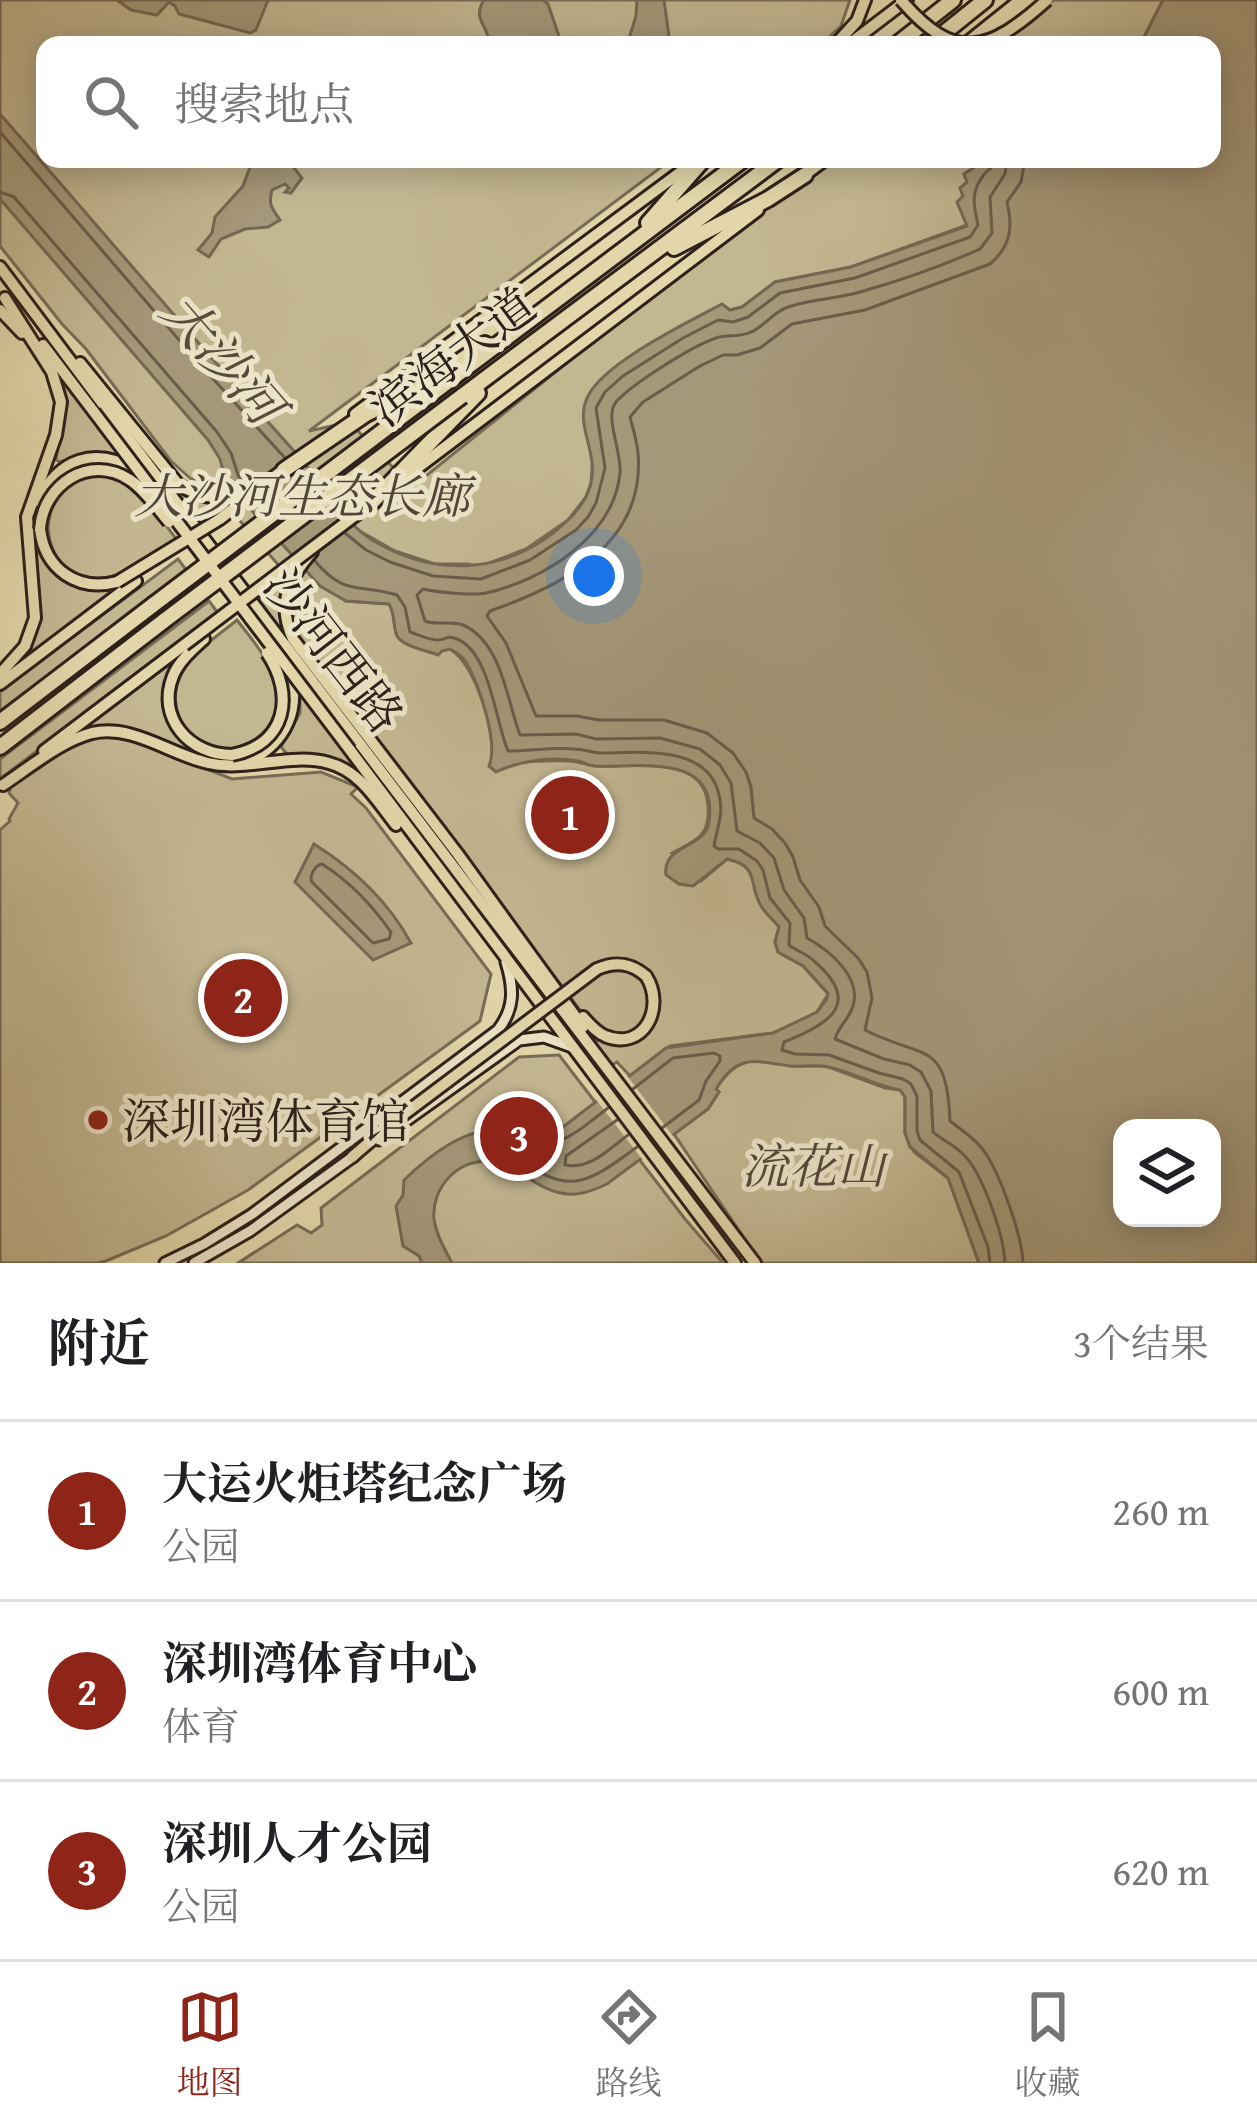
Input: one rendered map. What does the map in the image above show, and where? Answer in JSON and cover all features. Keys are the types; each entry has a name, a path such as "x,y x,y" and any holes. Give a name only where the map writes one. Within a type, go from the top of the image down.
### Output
{"highway":[{"path":"907,36 953,0"},
{"path":"940,36 985,0"},
{"path":"625,249 693,168"},
{"name":"滨海大道","path":"0,722 447,376 522,326 732,168"},
{"name":"滨海大道","path":"0,747 767,168"},
{"path":"642,263 756,206 805,175"},
{"path":"284,470 366,414 447,376"},
{"path":"369,505 465,400"}],"main road":[{"path":"843,36 857,21 865,0"},
{"path":"859,36 904,0 920,22 941,36"},
{"path":"975,36 1020,0"},
{"path":"987,36 1031,0"},
{"path":"1001,36 1047,0"},
{"path":"0,684 689,168"},
{"path":"2,786 814,168"},
{"path":"0,267 103,406 171,479 196,494 215,498 237,496 284,470"},
{"path":"2,300 47,363 61,402 56,435 27,518 61,572 89,585 117,582 220,519"},
{"name":"沙河西路","path":"2,300 118,425 453,890 735,1263"},
{"name":"沙河西路","path":"103,406 205,559 406,802 613,1074"},
{"path":"38,493 78,460 103,458 145,476 188,520"},
{"path":"0,674 25,646 35,618 34,531 59,486 84,472 112,472 135,483 205,559"},
{"path":"332,533 295,573 286,594 286,623 297,646 563,996 613,1074 754,1263"},
{"path":"244,602 276,668 284,697 281,716 268,737 234,760 190,742 177,727 169,706 173,676 185,657 204,639 263,585"},
{"path":"244,602 276,642 292,682 292,712 265,758"},
{"path":"2,786 73,740 105,731 134,735 211,764 265,758 330,763 364,784 453,890"},
{"path":"406,802 457,853"},
{"path":"498,1030 512,1000 504,957"},
{"path":"352,1157 368,1135 387,1126 597,970 626,964 646,976 655,994 654,1012 642,1030 625,1038 609,1037 599,1033 563,996"},
{"path":"165,1263 251,1215 368,1135 498,1030 515,1018 525,1019 526,1032 511,1045"},
{"path":"194,1263 250,1231 525,1037 538,1036 572,1047"}],"green space":[{"name":"大沙河生态长廊","path":"0,0 850,0 841,26 830,36 36,36 36,168 660,168 309,431 336,425 355,428 412,487 819,168 973,168 964,174 967,225 851,267 775,282 742,307 730,310 721,305 677,328 584,417 593,456 586,497 568,520 526,549 479,567 435,564 395,551 358,530 346,601 390,604 396,633 404,643 450,649 459,657 482,700 492,760 646,765 694,777 704,789 707,825 695,841 672,853 701,881 727,859 748,870 763,906 779,927 778,952 803,966 828,994 817,1012 773,1033 670,1046 630,1076 617,1062 612,1065 580,1010 304,649 291,615 288,577 280,611 288,644 256,602 288,576 228,507 198,525 167,483 194,500 223,502 208,485 191,479 171,461 0,246"},
{"path":"1053,0 1163,0 1145,36 1010,36"},
{"path":"55,368 122,458 98,454 56,460 64,403"},
{"path":"90,476 130,487 176,539 118,575 87,578 69,570 56,556 49,520 55,502 69,487"},
{"path":"34,520 42,556 61,580 90,589 127,584 23,662 39,610"},
{"path":"178,559 187,571 0,711 0,691"},
{"path":"209,601 218,613 0,779 0,759"},
{"path":"237,620 262,653 278,698 262,734 227,749 208,746 191,735 179,716 177,687 194,656"},
{"path":"188,647 166,680 166,712 183,740 216,760 132,729 97,726 77,730"},
{"path":"300,692 368,781 346,765 289,756 281,747 300,713"},
{"path":"105,735 131,739 232,779 321,772 358,787 351,794 491,974 480,1021 248,1190 166,1236 106,1261 0,1263 0,830 18,803 9,793 11,787 81,740"},
{"path":"559,1055 723,1263 238,1263 297,1225 311,1233 322,1225 321,1208 519,1057"},
{"name":"流花山","path":"756,1060 826,1066 900,1090 905,1097 905,1133 914,1152 948,1178 979,1263 761,1263 674,1134 708,1109 728,1073"}],"water":[{"path":"117,0 268,0 256,30 250,33 179,14 169,2 157,15 131,10"},
{"path":"484,0 543,0 559,36 488,36 481,7"},
{"path":"637,0 664,0 669,36 630,36"},
{"path":"1163,0 1257,0 1257,1263 979,1263 948,1178 910,1147 905,1097 900,1090 828,1067 748,1062 724,1077 708,1109 607,1184 590,1191 552,1191 493,1162 459,1169 443,1185 434,1207 437,1231 452,1263 422,1263 403,1246 396,1206 404,1180 436,1153 461,1138 488,1130 559,1130 666,1048 773,1033 817,1012 828,993 803,966 778,952 779,927 762,907 744,866 727,859 693,886 666,875 670,857 700,837 709,822 709,799 688,774 672,768 596,766 557,759 525,762 496,772 489,766 486,714 459,654 450,649 438,655 402,641 389,604 346,601 320,586 226,482 208,440 0,199 0,114 36,156 36,168 47,168 304,462 350,522 397,553 447,565 472,565 520,553 565,523 582,504 592,470 584,410 588,396 611,370 722,304 730,310 742,307 775,282 851,267 967,226 957,202 967,182 964,174 973,168 1221,168 1221,36 1145,36"},
{"path":"250,168 294,168 302,178 291,193 285,192 289,188 285,184 272,190 270,199 280,220 221,239 209,257 198,250 212,233 215,217 243,186"},
{"path":"314,844 369,887 411,943 373,960 295,882"}],"pier":[{"path":"625,1073 676,1140 645,1163 594,1097"}],"place":[{"name":"大运火炬塔纪念广场","path":"570,815"},
{"name":"深圳湾体育中心","path":"243,998"},
{"name":"深圳湾体育馆","path":"98,1120"},
{"name":"深圳人才公园","path":"519,1136"}],"water label":[{"name":"大沙河","path":"223,358"}]}
